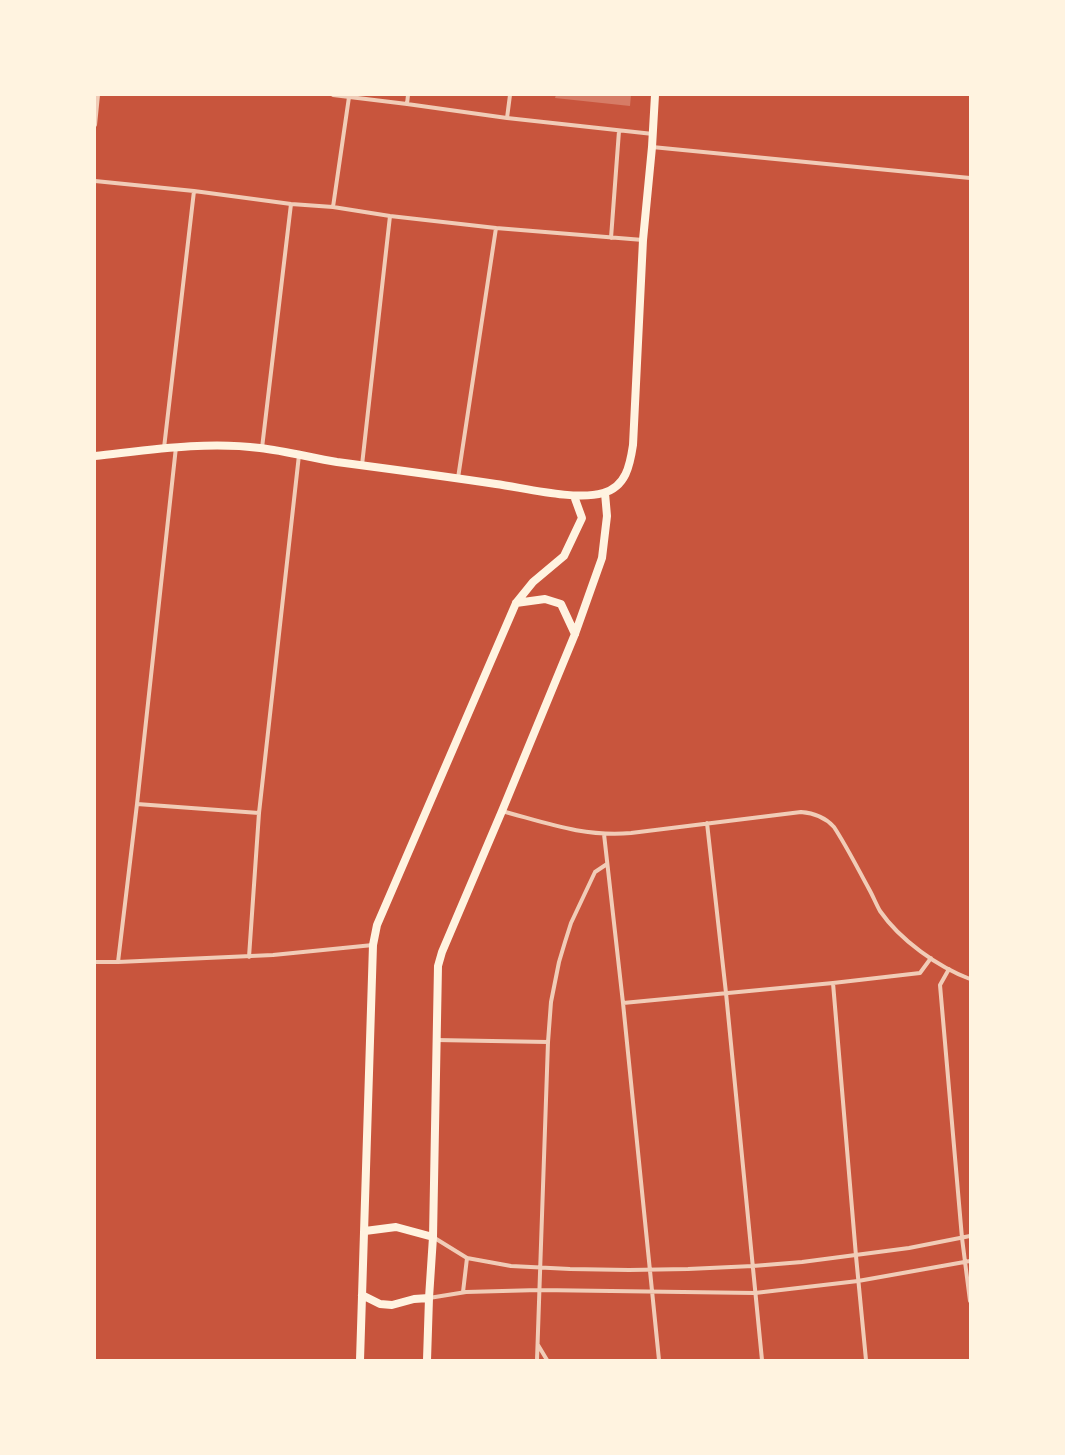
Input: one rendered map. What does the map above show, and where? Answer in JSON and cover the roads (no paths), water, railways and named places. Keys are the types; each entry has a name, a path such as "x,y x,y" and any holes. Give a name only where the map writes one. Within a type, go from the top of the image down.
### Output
{"main road":[{"path":"95,456 176,447 214,445 240,446 262,448 362,465 574,496 605,493 617,485 625,476 630,463 633,445 643,240 652,147 655,95"},
{"path":"427,1360 433,1237 438,966 442,952 575,634 602,558 607,516 605,493"},
{"path":"360,1360 373,945 377,925 516,603 533,582 564,556 582,518 574,496"},
{"path":"516,603 545,599 561,604 575,634"},
{"path":"365,1231 396,1227 416,1234 433,1237"},
{"path":"362,1295 380,1304 392,1305 414,1299 429,1298"}],"street":[{"path":"95,126 98,95"},
{"path":"333,95 507,118 653,134"},
{"path":"407,104 408,95"},
{"path":"507,118 510,95"},
{"path":"333,207 349,97"},
{"path":"611,238 619,131"},
{"path":"652,147 970,178"},
{"path":"95,181 194,190 291,204 333,207 390,216 496,228 643,240"},
{"path":"164,448 194,190"},
{"path":"262,448 291,204"},
{"path":"362,465 390,216"},
{"path":"458,478 496,228"},
{"path":"118,962 138,804 176,447"},
{"path":"249,957 259,813 299,455"},
{"path":"138,804 259,813"},
{"path":"502,811 574,831 604,834 631,833 809,812 822,817 837,831 881,911 902,935 931,958 970,979"},
{"path":"707,824 726,993 762,1360"},
{"path":"604,834 623,1003 659,1360"},
{"path":"537,1360 548,1042 551,1002 559,962 572,923 595,872 607,864"},
{"path":"95,962 249,957 373,945"},
{"path":"623,1003 833,983 920,973 931,958"},
{"path":"949,969 940,986 962,1238 968,1262 970,1301"},
{"path":"833,983 866,1360"},
{"path":"436,1040 548,1042"},
{"path":"433,1237 467,1258 511,1266 650,1270 752,1266 856,1256 970,1236"},
{"path":"463,1292 467,1258"},
{"path":"429,1298 463,1292 539,1290 756,1293 858,1281 968,1262"},
{"path":"538,1344 547,1360"}]}
